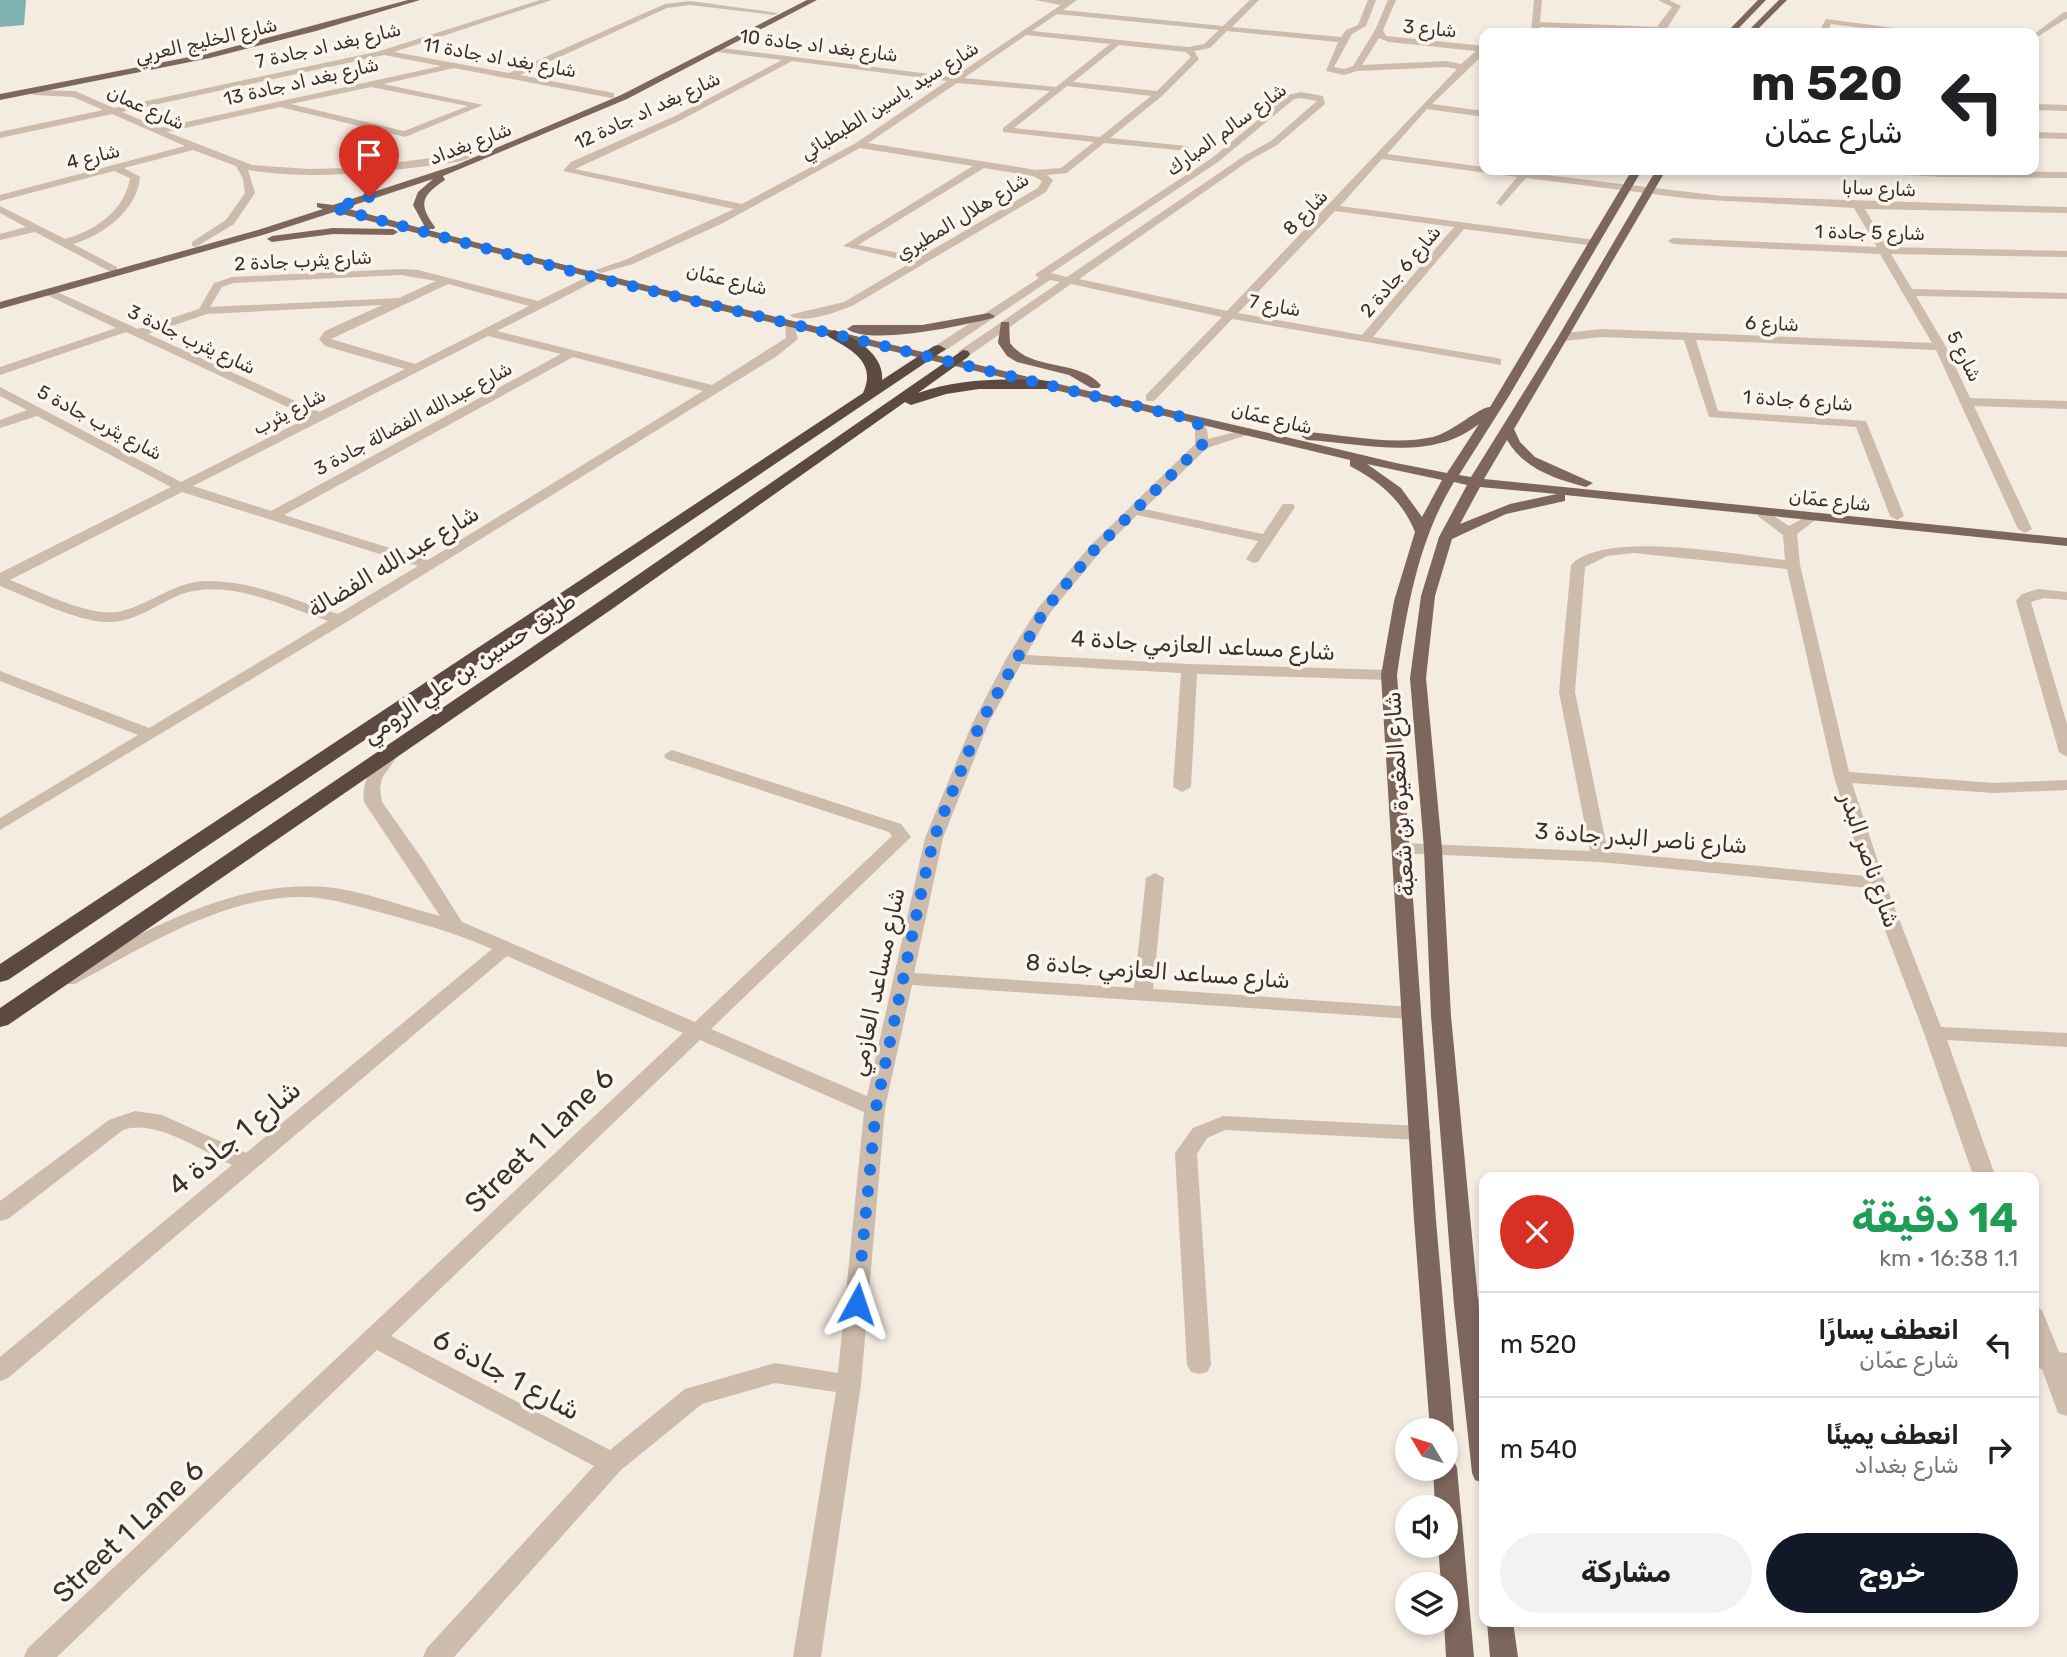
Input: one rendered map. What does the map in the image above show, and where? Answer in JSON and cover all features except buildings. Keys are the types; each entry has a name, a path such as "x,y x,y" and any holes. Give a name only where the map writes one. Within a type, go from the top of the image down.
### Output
{"highway":[{"path":"834,334 861,351 872,363 876,380 876,403 966,384 1006,382 1049,385"},
{"name":"طريق حسين بن علي الرومي","path":"0,1019 606,605 810,460 933,353"},
{"name":"طريق حسين بن علي الرومي","path":"0,975 783,453 957,358"},
{"path":"783,453 810,460"},
{"path":"447,712 431,714 424,709 604,586 625,558"},
{"path":"116,939 172,886 399,729 390,723 374,726"}],"main road":[{"name":"شارع الخليج العربي","path":"0,86 168,55 251,36 380,0"},
{"path":"335,24 402,0"},
{"name":"شارع الخليج العربي","path":"0,97 215,55 416,0"},
{"name":"شارع بغداد","path":"0,306 182,256 466,157 611,95 800,0"},
{"name":"شارع بغداد","path":"0,299 113,269 321,205 347,204 459,167 624,97 813,0"},
{"path":"1735,28 1762,0"},
{"path":"1755,28 1783,0"},
{"path":"182,256 314,232 427,230 418,211 420,196 439,179 459,167"},
{"name":"شارع المغيرة بن شعبة","path":"1441,1418 1411,1013 1390,676 1401,601 1422,532 1453,472 1503,396 1634,175"},
{"name":"شارع المغيرة بن شعبة","path":"1479,1381 1475,1306 1441,1016 1433,849 1418,678 1428,596 1446,537 1478,476 1564,337 1658,175"},
{"name":"شارع عمّان","path":"334,204 598,273 792,319 853,329 933,353"},
{"name":"شارع عمّان","path":"347,204 427,230"},
{"name":"شارع عمّان","path":"598,273 633,278 792,319 834,334 1095,385 1453,472"},
{"path":"853,329 926,331 993,313"},
{"path":"1005,324 1004,343 1010,352 1026,360 1082,375 1095,385"},
{"name":"شارع عمّان","path":"957,358 1049,385 1195,420 1322,449 1453,472 1598,496 2067,542"},
{"path":"1307,436 1393,442 1429,441 1465,428 1503,396"},
{"path":"1508,430 1517,450 1532,462 1586,483"},
{"path":"1322,449 1369,470 1391,486 1408,503 1422,532"},
{"name":"شارع عمّان","path":"1478,476 1586,483 2067,533"},
{"path":"1446,537 1480,518 1517,505 1598,496"},
{"path":"1446,1481 1460,1657"},
{"path":"1501,1627 1504,1657"}],"street":[{"name":"شارع بغد اد جادة 7","path":"0,135 382,53 548,0"},
{"path":"1039,0 1071,2"},
{"path":"1026,33 1188,50 1206,46 1255,0"},
{"path":"1372,0 1362,26 1349,32 1328,68 1344,72 1356,68 1446,64 1463,67"},
{"path":"1356,68 1379,30 1392,0"},
{"path":"1535,28 1538,0"},
{"path":"1662,0 1677,6 1664,28"},
{"name":"شارع سيد ياسين الطبطبائي","path":"598,273 629,262 719,221 859,145 1071,2"},
{"path":"511,76 665,6 690,3 774,13"},
{"path":"1056,12 1343,40"},
{"path":"2039,34 2065,17"},
{"path":"1825,28 1829,21 1880,28"},
{"name":"شارع 3","path":"1379,30 1383,38 1390,40 1479,49"},
{"path":"1117,43 1006,128 1007,131 1186,149"},
{"name":"شارع بغد اد جادة 10","path":"717,49 957,80 1158,94"},
{"name":"شارع هلال المطيري","path":"1036,173 1064,171 1158,94 1196,57 1188,50"},
{"name":"شارع 8","path":"1150,398 1479,52"},
{"name":"شارع بغد اد جادة 11","path":"382,53 611,95"},
{"name":"شارع بغد اد جادة 12","path":"744,208 568,171 574,164 678,118 790,59"},
{"name":"شارع بغد اد جادة 13","path":"158,131 452,66"},
{"path":"279,104 405,134 478,105 371,84"},
{"name":"شارع عمان","path":"35,92 67,92 241,166 271,171 349,171 402,167 466,157"},
{"name":"شارع سالم المبارك","path":"957,358 1247,158 1274,143 1322,102 1311,96 1294,95 1215,160 1041,275 1049,276"},
{"path":"1425,106 1479,113"},
{"path":"2039,107 2067,108"},
{"path":"2040,125 2047,135"},
{"path":"2039,135 2067,136"},
{"path":"859,145 1036,173"},
{"name":"شارع 4","path":"0,198 194,147"},
{"path":"1380,156 1479,169"},
{"path":"923,261 848,246 983,164"},
{"path":"197,244 230,222 250,193 248,180 241,166"},
{"path":"64,243 104,229 135,187 135,177 115,168"},
{"name":"شارع هلال المطيري","path":"792,319 836,309 1042,190 1048,180 1036,173"},
{"path":"1502,202 1524,175 1648,192"},
{"path":"2004,175 2067,176"},
{"name":"شارع سابا","path":"1648,192 1858,206 2067,210"},
{"name":"شارع 5","path":"1858,206 1940,347 2025,529"},
{"path":"1333,208 1595,243"},
{"path":"0,209 113,269"},
{"name":"شارع سيد ياسين الطبطبائي","path":"633,278 633,270 708,231 719,221"},
{"name":"شارع 6 جادة 2","path":"1366,339 1461,226"},
{"path":"0,237 36,228"},
{"name":"شارع 5 جادة 1","path":"1673,241 2067,254"},
{"name":"شارع يثرب جادة 2","path":"206,311 204,308 218,285 232,280 411,272 539,305"},
{"name":"شارع يثرب","path":"0,580 598,273"},
{"name":"شارع 7","path":"1049,276 1230,315 1497,362"},
{"name":"شارع سالم المبارك","path":"933,353 1049,276"},
{"path":"416,368 329,343 325,339 329,333 446,281"},
{"path":"1907,292 2067,296"},
{"name":"شارع يثرب جادة 3","path":"51,293 319,417"},
{"path":"0,371 206,311 400,302"},
{"path":"993,313 1004,316 1020,314"},
{"name":"شارع 6","path":"1575,317 1584,326 1602,332"},
{"name":"شارع عبدالله الفضالة","path":"0,825 340,620 773,353 792,338 792,319"},
{"path":"487,332 712,389"},
{"name":"شارع 6","path":"1564,337 1602,332 1689,338 1940,347"},
{"name":"شارع 6 جادة 1","path":"1689,338 1713,414 1861,424 1897,516"},
{"name":"شارع عبدالله الفضالة جادة 3","path":"272,516 572,353"},
{"name":"شارع يثرب جادة 5","path":"0,391 181,487 430,565"},
{"path":"1966,402 2067,405"},
{"path":"0,424 38,411"},
{"path":"1195,420 1202,430 1202,445"},
{"name":"شارع مساعد العازمي","path":"807,1657 849,1384 876,1108 934,838 980,724 1014,659 1044,611 1095,549 1202,445 1250,432"},
{"path":"1253,559 1288,507"},
{"path":"1136,511 1266,539"},
{"path":"1763,513 1790,533 1798,524 1811,517"},
{"name":"شارع ناصر البدر","path":"1790,533 1793,565 1842,776 1875,883 1934,1033 1983,1172"},
{"path":"1600,857 1567,692 1578,565 1604,552 1634,549 1793,565"},
{"path":"0,580 96,617 111,619 130,615 184,589 207,585 233,587 340,620"},
{"path":"2067,596 2038,593 2023,601 2067,752"},
{"name":"شارع مساعد العازمي جادة 4","path":"1014,659 1390,676"},
{"path":"1182,787 1189,669"},
{"path":"0,676 150,734"},
{"path":"397,746 374,778 371,788 373,802 414,860 455,926"},
{"path":"672,755 895,828 902,837 934,838"},
{"path":"1842,776 1994,788 2067,785"},
{"name":"Street 1 Lane 6","path":"38,1657 902,837"},
{"name":"شارع ناصر البدر جادة 3","path":"1402,848 1600,857 1875,883"},
{"path":"1143,994 1155,878"},
{"path":"18,1007 140,942 226,905 253,897 308,890 455,926 876,1108"},
{"name":"شارع 1 جادة 4","path":"0,1371 505,948"},
{"name":"شارع مساعد العازمي جادة 8","path":"902,978 1411,1013"},
{"path":"1934,1033 2067,1040"},
{"path":"0,1213 116,1125 135,1118 155,1120 248,1164"},
{"path":"1199,1365 1186,1153 1200,1133 1223,1123 1420,1133"},
{"path":"2039,1330 2067,1406"},
{"name":"شارع 1 جادة 6","path":"374,1338 612,1463"},
{"path":"438,1657 612,1463 694,1396 775,1373 849,1384"}],"water":[{"path":"0,0 26,0 24,25 0,27"}],"route":[{"path":"369,197 334,208 590,276 1195,420 1202,430 1202,445 1095,549 1044,611 1014,659 980,724 934,838 876,1108 857,1304"}]}
